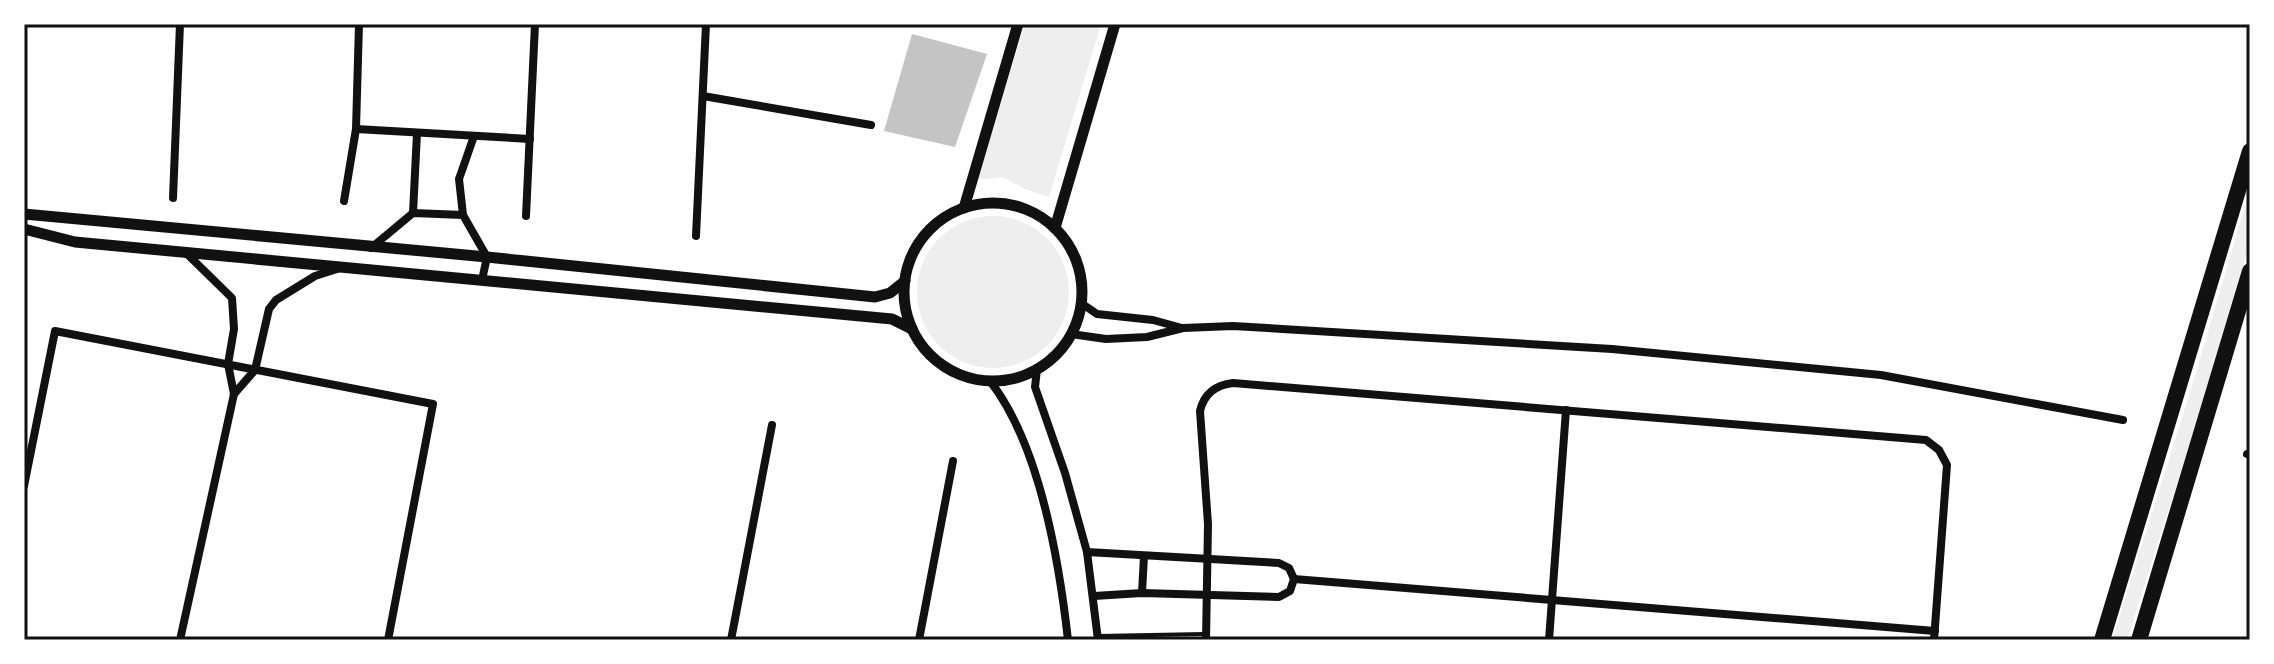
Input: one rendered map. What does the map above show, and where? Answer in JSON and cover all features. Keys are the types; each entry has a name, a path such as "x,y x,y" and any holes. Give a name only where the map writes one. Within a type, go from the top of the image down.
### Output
{"highway":[{"path":"2100,640 2122,582 2250,151"},
{"path":"2141,640 2250,271"}],"street":[{"path":"173,198 180,24"},
{"path":"344,201 356,129 359,24"},
{"path":"526,216 535,24"},
{"path":"696,236 706,24"},
{"path":"964,208 1018,24"},
{"path":"1055,228 1115,24"},
{"path":"703,96 871,125"},
{"path":"356,129 530,139"},
{"path":"413,213 417,133"},
{"path":"474,136 459,179 463,215 487,257 482,280"},
{"path":"988,204 1012,205 1042,218 1055,228 1074,255 1082,286 1081,303 1071,334 1050,359 1022,376 990,381 973,379 943,366 931,356 912,329 907,314 905,281 915,250 924,237 942,220 964,208 988,204"},
{"path":"370,248 413,213 463,215"},
{"path":"24,214 875,297 890,293 905,281"},
{"path":"24,229 75,242 892,319 912,329"},
{"path":"180,640 234,394 228,364 234,329 232,298 185,252"},
{"path":"234,394 255,370 269,309 276,300 315,276 342,267"},
{"path":"1081,303 1097,314 1153,320 1183,328"},
{"path":"1071,334 1119,339 1147,337 1183,328 1233,326 1612,349 1865,373 2123,420"},
{"path":"24,486 55,331 433,404 388,640"},
{"path":"1037,369 1035,387 1065,473 1087,552 1098,638"},
{"path":"990,381 1005,401 1037,482 1058,564 1068,640"},
{"path":"1206,637 1208,557 1200,411 1207,395 1219,386 1233,383 1919,438 1933,444 1947,465 1934,635 1294,579"},
{"path":"1549,640 1566,410"},
{"path":"731,640 772,425"},
{"path":"919,640 953,461"},
{"path":"1087,552 1279,563 1289,568 1294,579 1290,591 1279,597 1142,593 1094,596"},
{"path":"1142,593 1144,556"}],"lane":[{"path":"1098,638 1206,637"}],"shaded area":[{"path":"1025,24 1101,24 1049,197 1002,177 976,180"},
{"path":"2250,189 2250,242 2206,393 2127,640 2112,640 2191,389"},
{"path":"993,216 1022,222 1047,238 1063,263 1069,292 1063,321 1047,346 1022,362 993,368 964,362 939,346 923,321 917,292 923,263 939,238 964,222"}],"building":[{"path":"912,34 987,54 955,147 884,131"}]}
